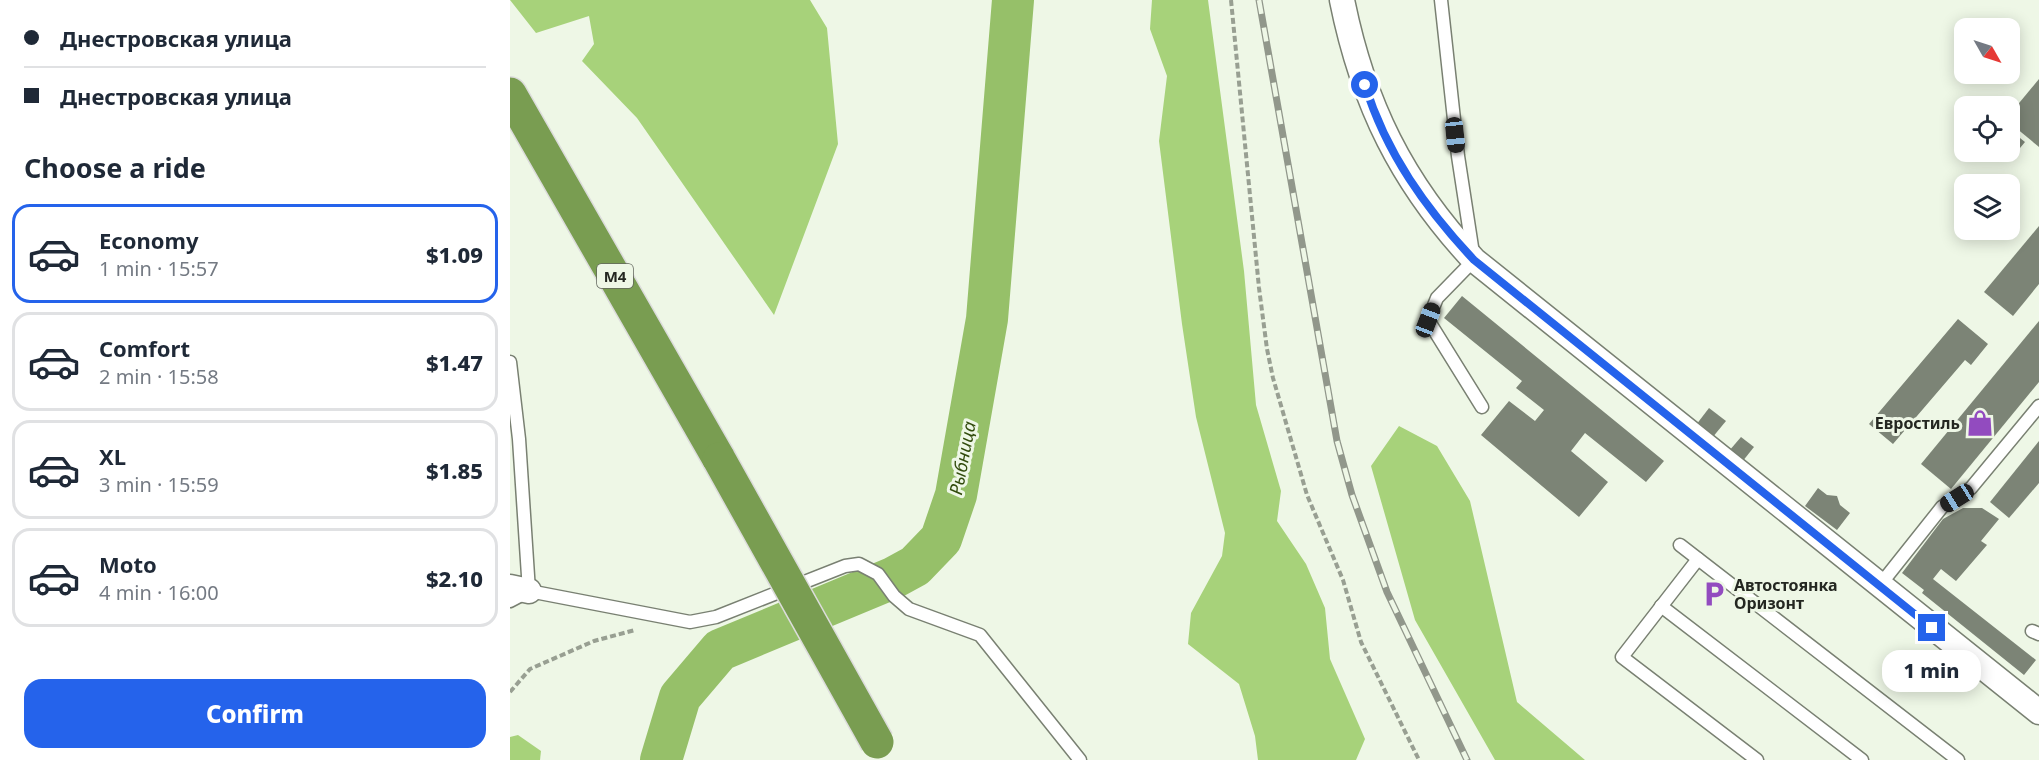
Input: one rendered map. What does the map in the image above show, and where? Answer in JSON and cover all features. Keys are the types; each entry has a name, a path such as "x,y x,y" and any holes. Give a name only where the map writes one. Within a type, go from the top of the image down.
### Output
{"highway":[{"name":"M4","path":"511,97 719,459 882,751"}],"street":[{"path":"1342,0 1372,107 1401,167 1442,225 1474,260 1709,443 1880,585 2039,712"}],"lane":[{"path":"1441,0 1458,156 1474,260 1437,298 1428,320 1482,407"},
{"path":"510,362 519,439 516,593 690,621 716,617 845,566 859,564 878,574 894,596 909,609 980,635 1080,760"},
{"path":"1880,585 1942,507 1971,488 2039,405"},
{"path":"1680,545 1958,760"},
{"path":"1698,559 1622,657 1757,760"},
{"path":"1661,606 1862,760"}],"path":[{"path":"1231,0 1259,288 1273,378 1307,495 1343,580 1361,642 1419,760"},
{"path":"510,692 530,669 594,640 676,619"}],"green space":[{"path":"510,0 810,0 827,28 838,144 774,315 637,118 582,61 594,44 589,16 536,33"},
{"path":"1152,0 1208,0 1244,271 1256,405 1281,491 1277,521 1306,564 1325,608 1330,659 1365,739 1356,760 1258,760 1255,736 1239,684 1188,644 1191,613 1222,556 1225,533 1196,417 1182,324 1159,141 1167,76 1150,29"},
{"path":"1399,426 1437,446 1470,501 1517,702 1585,760 1495,760 1415,620 1371,466"},
{"path":"518,735 541,751 540,760 510,760 510,737"}],"building":[{"path":"2039,79 2039,147 2020,131 2020,102"},
{"path":"2020,138 2025,142 2020,148"},
{"path":"2039,226 2039,284 2013,316 1984,292"},
{"path":"1462,296 1664,461 1646,482 1585,433 1571,451 1608,482 1579,517 1481,435 1509,401 1535,421 1544,410 1516,388 1522,381 1444,318"},
{"path":"1958,319 1988,344 1971,365 1965,360 1893,444 1869,424"},
{"name":"Евростиль","path":"2039,321 2039,382 1951,489 1921,464"},
{"path":"1709,408 1726,421 1712,438 1696,425"},
{"path":"1741,437 1754,447 1742,462 1729,451"},
{"path":"2039,441 2039,483 2009,518 1990,502"},
{"path":"1818,488 1827,495 1837,496 1840,505 1850,513 1837,530 1805,506"},
{"path":"1963,508 1982,508 1999,519 1981,541 1987,545 1956,581 1941,569 1933,579 2036,660 2024,675 1922,593 1924,590 1902,573 1943,519"}],"waterway":[{"name":"Рыбница","path":"661,760 680,697 720,650 893,578 915,566 941,539 956,495 987,319 1013,0"}],"railway":[{"path":"1259,0 1337,441 1352,495 1387,592 1467,760"}],"place":[{"name":"Евростиль","path":"1980,423"},
{"name":"Автостоянка Оризонт","path":"1714,594"}],"route":[{"path":"1365,85 1372,107 1401,167 1442,225 1474,260 1932,628"}]}
